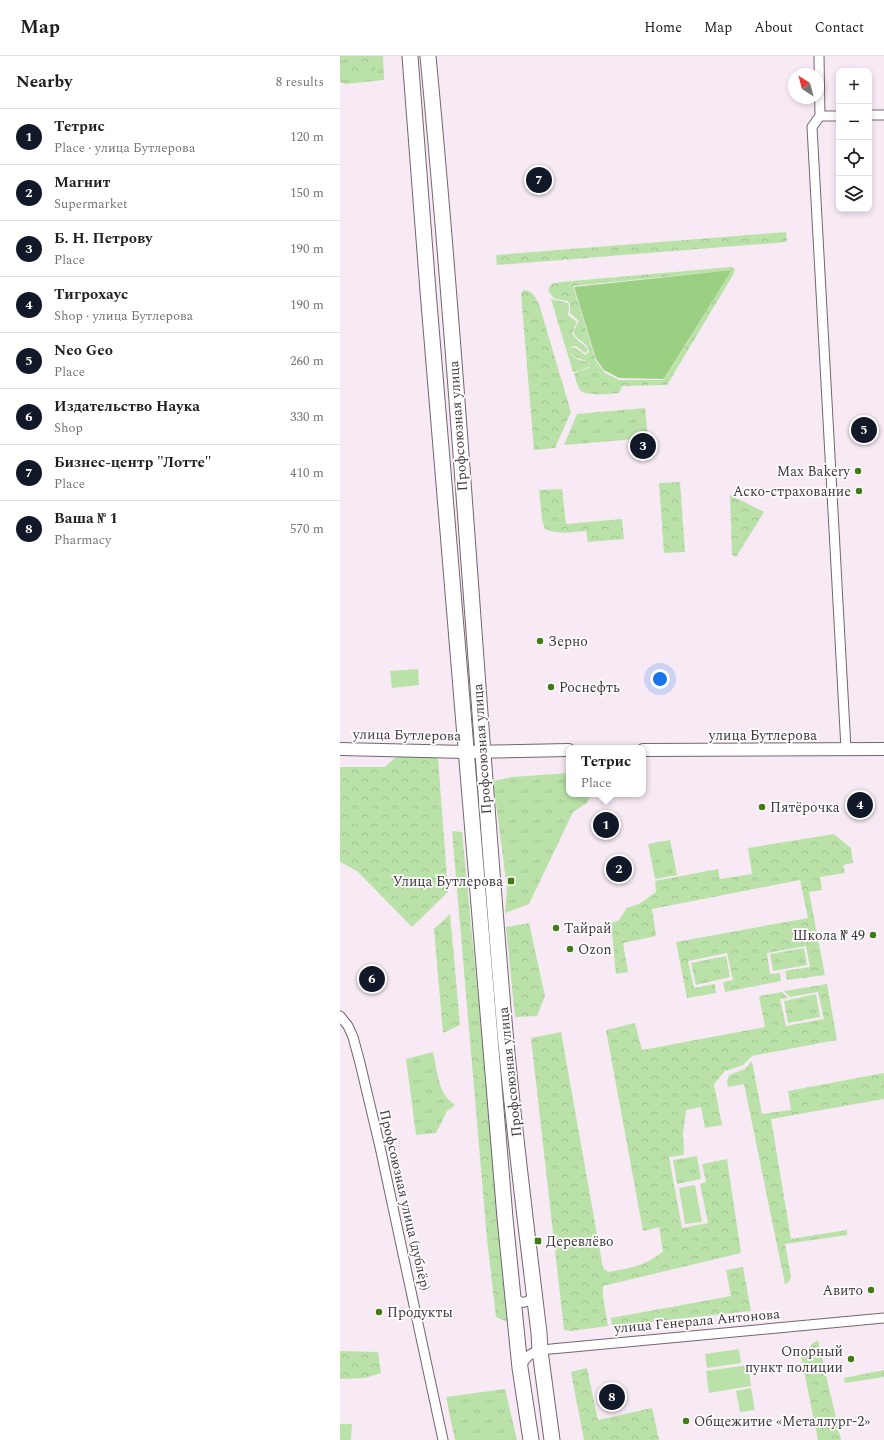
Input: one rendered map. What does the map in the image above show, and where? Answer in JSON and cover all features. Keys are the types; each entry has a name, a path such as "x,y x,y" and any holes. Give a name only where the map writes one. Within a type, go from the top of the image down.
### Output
{"main road":[{"name":"Профсоюзная улица","path":"410,56 503,1202 520,1368 531,1440"},
{"name":"Профсоюзная улица","path":"428,56 475,631 482,751 505,1032 540,1351 552,1440"}],"street":[{"path":"819,56 820,116 812,127 846,750"},
{"path":"872,115 884,115"},
{"path":"820,116 836,116"},
{"name":"улица Бутлерова","path":"340,749 466,752 566,750"},
{"name":"улица Бутлерова","path":"646,750 884,749"},
{"name":"Профсоюзная улица (дублёр)","path":"340,1016 348,1026 353,1037 360,1063 380,1147 442,1440"},
{"path":"512,1294 518,1301 526,1303 534,1292"},
{"name":"улица Генерала Антонова","path":"520,1368 525,1358 531,1353 590,1344 884,1318"}],"green space":[{"path":"340,56 383,56 384,80 346,84 340,82"},
{"path":"358,56 376,56 376,65 373,73 359,76 348,75 346,67"},
{"path":"786,232 787,242 497,265 496,255"},
{"path":"731,267 735,269 733,275 667,385 622,386 619,393 611,394 588,394 581,391 578,387 574,374 578,371 589,368 589,363 577,358 569,351 572,347 576,348 585,355 589,352 587,346 577,338 573,332 579,321 570,313 568,301 554,298 548,290 551,284","holes":["732,270 664,380 619,380 605,373 596,361 573,286"]},
{"path":"524,290 532,293 539,304 571,412 555,448 534,450 521,293"},
{"path":"551,299 568,303 568,315 577,322 572,333 588,350 585,353 576,346 572,346 569,350 574,357 588,362 589,366 587,368 573,372"},
{"path":"645,408 648,438 564,445 577,414"},
{"path":"680,482 685,552 664,553 659,483"},
{"path":"562,489 566,524 622,519 624,539 588,542 586,531 560,533 545,529 542,520 539,490"},
{"path":"730,495 764,512 736,557 732,555"},
{"path":"418,669 419,685 392,688 390,671"},
{"path":"397,756 438,758 448,892 412,927 357,871 340,862 340,767 385,767"},
{"path":"566,773 566,797 590,797 587,803 573,812 529,904 505,913 507,888 493,781 512,777"},
{"path":"452,831 462,832 510,1323 496,1317 487,1239"},
{"path":"834,834 851,848 853,863 843,865 845,873 820,877 822,890 809,892 825,975 787,980 785,971 810,967 806,946 767,953 770,974 780,973 781,981 725,992 723,982 733,980 727,953 688,961 694,988 715,984 716,993 687,998 676,942 808,918 800,880 652,909 656,936 623,943 628,972 616,974 611,923 618,921 627,908 639,904 656,892 655,881 718,869 720,879 752,874 748,848"},
{"path":"670,840 677,875 655,879 648,844"},
{"path":"450,914 460,1025 443,1033 434,929"},
{"path":"529,923 545,996 537,1016 515,1017 506,927"},
{"path":"804,948 807,965 773,971 770,954"},
{"path":"726,956 730,977 696,985 691,963"},
{"path":"827,984 837,1040 752,1056 743,1065 725,1071 714,1084 722,1125 705,1128 701,1107 686,1110 683,1134 684,1155 669,1157 682,1228 708,1223 700,1184 706,1182 702,1164 727,1159 741,1253 603,1286 603,1296 608,1326 571,1331 564,1330 531,1038 561,1032 603,1268 608,1272 616,1271 631,1268 644,1263 663,1251 659,1227 643,1231 606,1030 635,1023 642,1050 765,1027 759,996 782,992 788,998 780,999 786,1026 824,1019 818,992 790,997 784,991"},
{"path":"816,994 820,1017 788,1023 784,1001"},
{"path":"433,1052 441,1088 454,1106 447,1111 436,1133 416,1135 406,1059"},
{"path":"752,1061 762,1114 791,1110 788,1091 884,1073 884,1099 771,1119 791,1239 847,1230 847,1235 785,1244 791,1276 789,1282 785,1284 744,1084 728,1087 727,1082 729,1075 745,1069"},
{"path":"697,1156 701,1179 677,1184 673,1160"},
{"path":"695,1185 702,1222 685,1224 679,1188"},
{"path":"743,1267 751,1311 612,1326 611,1318 731,1296 726,1270"},
{"path":"818,1340 841,1440 818,1440 801,1357 813,1343"},
{"path":"739,1349 741,1363 707,1368 705,1354"},
{"path":"340,1351 378,1352 381,1373 365,1378 340,1379"},
{"path":"748,1365 751,1386 709,1393 706,1371"},
{"path":"587,1368 598,1420 652,1408 659,1440 584,1440 571,1372"},
{"path":"884,1370 884,1377 845,1383 844,1378"},
{"path":"751,1388 755,1410 740,1412 736,1391"},
{"path":"505,1389 517,1440 455,1440 446,1397"},
{"path":"340,1424 352,1424 351,1440 340,1440"}],"shaded area":[{"path":"732,270 664,379 619,378 604,370 596,359 574,287"}],"place":[{"name":"Бизнес-центр \"Лотте\"","path":"539,180"},
{"name":"Neo Geo","path":"864,430"},
{"name":"Б. Н. Петрову","path":"643,446"},
{"name":"Max Bakery","path":"858,471"},
{"name":"Аско-страхование","path":"859,491"},
{"name":"Зерно","path":"540,641"},
{"name":"Роснефть","path":"551,687"},
{"name":"Тигрохаус","path":"860,805"},
{"name":"Пятёрочка","path":"762,807"},
{"name":"Тетрис","path":"606,825"},
{"name":"Магнит","path":"619,869"},
{"name":"Улица Бутлерова","path":"511,881"},
{"name":"Тайрай","path":"556,928"},
{"name":"Школа № 49","path":"873,935"},
{"name":"Ozon","path":"570,949"},
{"name":"Издательство Наука","path":"372,979"},
{"name":"Деревлёво","path":"538,1241"},
{"name":"Авито","path":"871,1290"},
{"name":"Продукты","path":"379,1312"},
{"name":"Опорный пункт полиции","path":"851,1359"},
{"name":"Ваша № 1","path":"612,1397"},
{"name":"Общежитие «Металлург-2»","path":"686,1421"}]}
